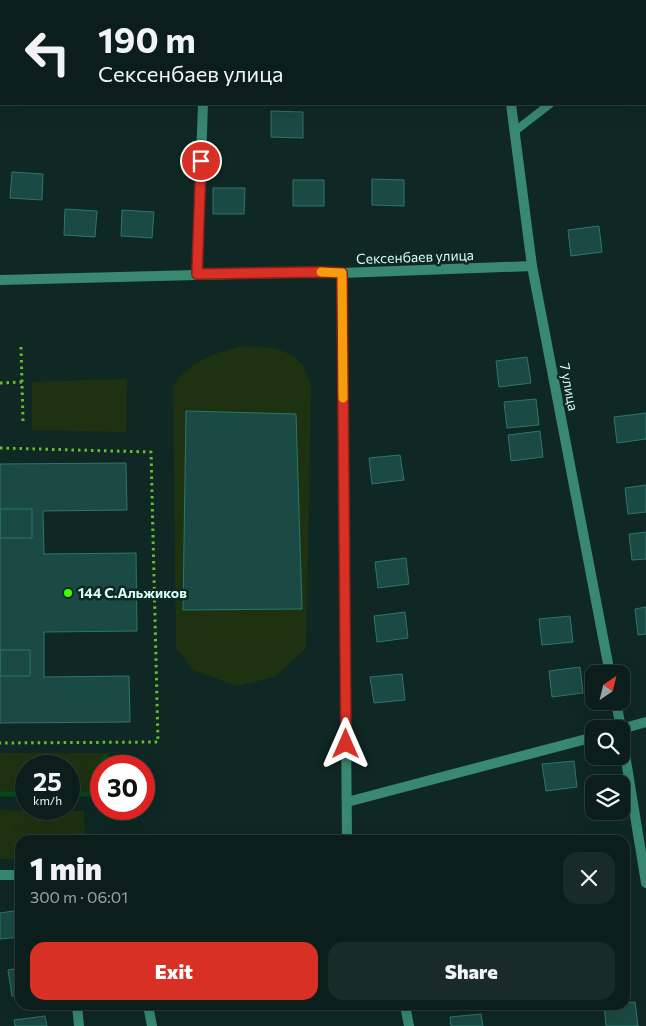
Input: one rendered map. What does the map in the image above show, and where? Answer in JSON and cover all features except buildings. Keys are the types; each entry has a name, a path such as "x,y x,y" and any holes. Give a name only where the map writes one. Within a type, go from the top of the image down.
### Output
{"street":[{"path":"197,274 203,105"},
{"name":"7 улица","path":"511,105 532,266 608,665"},
{"name":"Сексенбаев улица","path":"0,280 197,274 342,273 532,266"},
{"path":"342,273 347,835"},
{"path":"630,726 646,722"},
{"path":"347,802 585,739"},
{"path":"627,765 646,883"},
{"path":"0,875 15,875"},
{"path":"77,1010 79,1026"},
{"path":"149,1010 152,1026"},
{"path":"406,1010 409,1026"}],"lane":[{"path":"515,130 549,105"}],"path":[{"path":"21,347 23,420"},
{"path":"0,384 23,382"},
{"path":"0,448 151,452 158,742 0,743"}],"green space":[{"path":"241,346 268,348 293,357 300,362 305,370 311,386 306,648 275,677 237,686 193,670 176,648 173,386 187,370 203,359"},
{"path":"127,379 126,432 32,430 32,382"},
{"path":"0,753 109,753 109,755 90,755 90,794 80,795 80,755 15,755 15,796 0,796"},
{"path":"0,810 15,810 15,820 80,820 80,811 84,811 85,835 15,835 15,859 0,859"}],"waterway":[{"path":"0,794 15,794"},
{"path":"80,794 90,794"}],"slow traffic":[{"path":"321,272 342,273 343,398"}],"place":[{"name":"144 С.Альжиков","path":"68,593"}],"route":[{"path":"201,161 197,274 342,273 346,744"}]}
